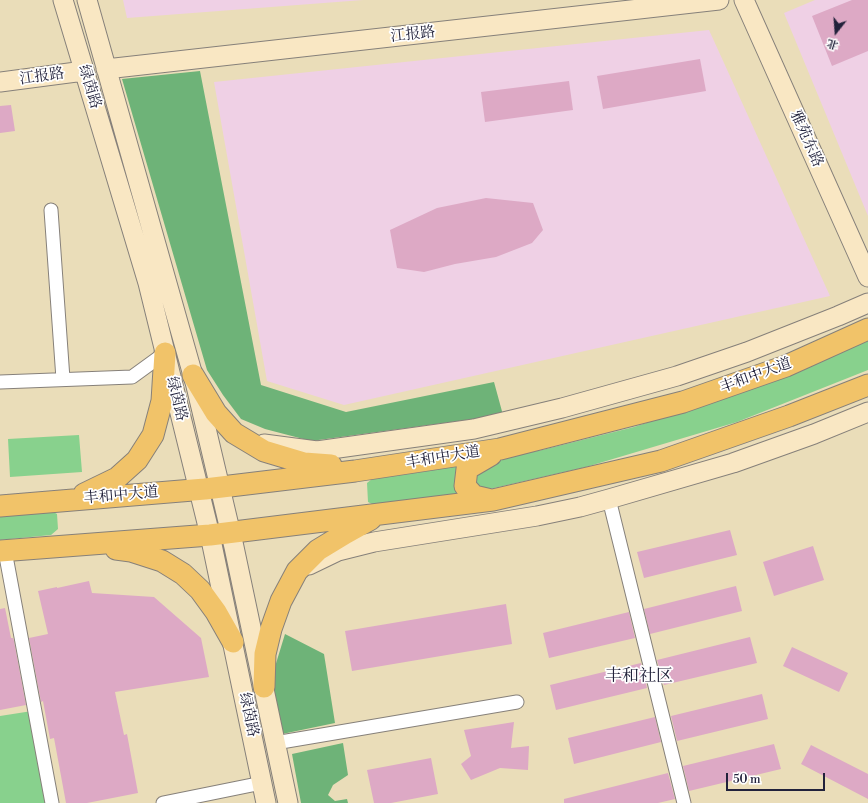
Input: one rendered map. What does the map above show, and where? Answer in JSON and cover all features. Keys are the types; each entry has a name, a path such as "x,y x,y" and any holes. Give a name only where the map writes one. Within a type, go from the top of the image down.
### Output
{"main road":[{"name":"绿茵路","path":"63,0 148,283 210,535 266,803"},
{"name":"绿茵路","path":"87,0 193,375 231,533 288,803"},
{"name":"江报路","path":"106,68 719,0"},
{"name":"雅苑东路","path":"744,0 868,277"},
{"name":"江报路","path":"0,82 84,71"},
{"path":"249,442 317,451 474,429 562,408 677,376 747,352 868,303"},
{"name":"丰和中大道","path":"0,506 220,487 375,468 500,449 683,402 786,366 868,329"},
{"path":"70,500 116,478 137,460 153,435 162,401 165,352"},
{"path":"193,375 216,414 234,433 264,452 304,463 375,468"},
{"path":"3,551 231,533 494,500 662,461 789,416 868,384"},
{"path":"298,571 338,551 374,542 537,516 580,507 733,463 865,416"},
{"path":"494,500 474,496 465,486 467,469 500,449"},
{"path":"264,687 265,654 272,629 281,601 298,571 318,550 381,514"},
{"path":"75,545 131,551 162,561 183,574 200,590 216,612 233,642"}],"street":[{"path":"51,210 62,380"},
{"path":"0,382 132,377 165,352"},
{"path":"609,499 684,803"},
{"path":"3,551 52,803"},
{"path":"275,743 517,702"},
{"path":"163,803 262,784"}],"shaded area":[{"path":"123,0 363,0 127,18"},
{"path":"815,0 868,0 868,216 784,13"},
{"path":"709,30 830,296 344,405 267,381 214,82"}],"green space":[{"path":"200,71 261,385 346,412 494,382 503,415 311,441 265,429 241,419 207,370 122,79"},
{"path":"868,339 868,370 737,422 586,467 472,493 374,505 368,502 367,483 372,479 542,450 634,427 743,391"},
{"path":"79,435 82,472 10,477 8,439"},
{"path":"50,510 57,514 58,529 51,535 0,540 0,515"},
{"path":"285,634 324,654 335,723 282,734 272,688 274,670"},
{"path":"32,711 49,803 0,803 0,716"},
{"path":"343,743 348,775 333,785 328,795 335,801 347,799 348,803 301,803 292,754"}],"building":[{"path":"852,0 868,0 868,51 832,66 812,16"},
{"path":"700,59 706,91 603,109 597,76"},
{"path":"569,81 573,110 485,122 481,92"},
{"path":"11,105 15,131 0,133 0,106"},
{"path":"486,198 533,203 543,230 532,243 496,257 455,264 424,272 397,268 390,230 437,208"},
{"path":"730,530 737,555 644,578 637,552"},
{"path":"813,546 824,580 774,596 763,562"},
{"path":"89,581 92,593 154,597 201,638 209,677 115,692 124,735 127,734 138,793 87,803 66,803 54,738 50,739 43,701 41,702 29,638 48,634 38,591"},
{"path":"736,586 742,611 650,634 644,609"},
{"path":"506,604 512,644 352,671 345,631"},
{"path":"5,608 11,638 13,638 14,641 26,705 0,710 0,609"},
{"path":"629,612 635,638 549,658 543,633"},
{"path":"750,637 757,663 664,685 657,660"},
{"path":"792,647 848,673 839,692 783,666"},
{"path":"641,663 647,688 556,710 550,685"},
{"path":"762,694 768,719 677,741 671,716"},
{"path":"655,717 661,742 574,764 568,738"},
{"path":"514,722 511,748 529,746 528,770 500,768 471,780 461,764 471,756 464,730"},
{"path":"774,744 781,769 689,791 683,766"},
{"path":"811,745 868,774 868,799 801,764"},
{"path":"431,758 438,794 391,803 374,803 367,770"},
{"path":"668,773 675,799 658,803 564,803 564,799"}],"district":[{"name":"丰和社区","path":"639,677"}]}
